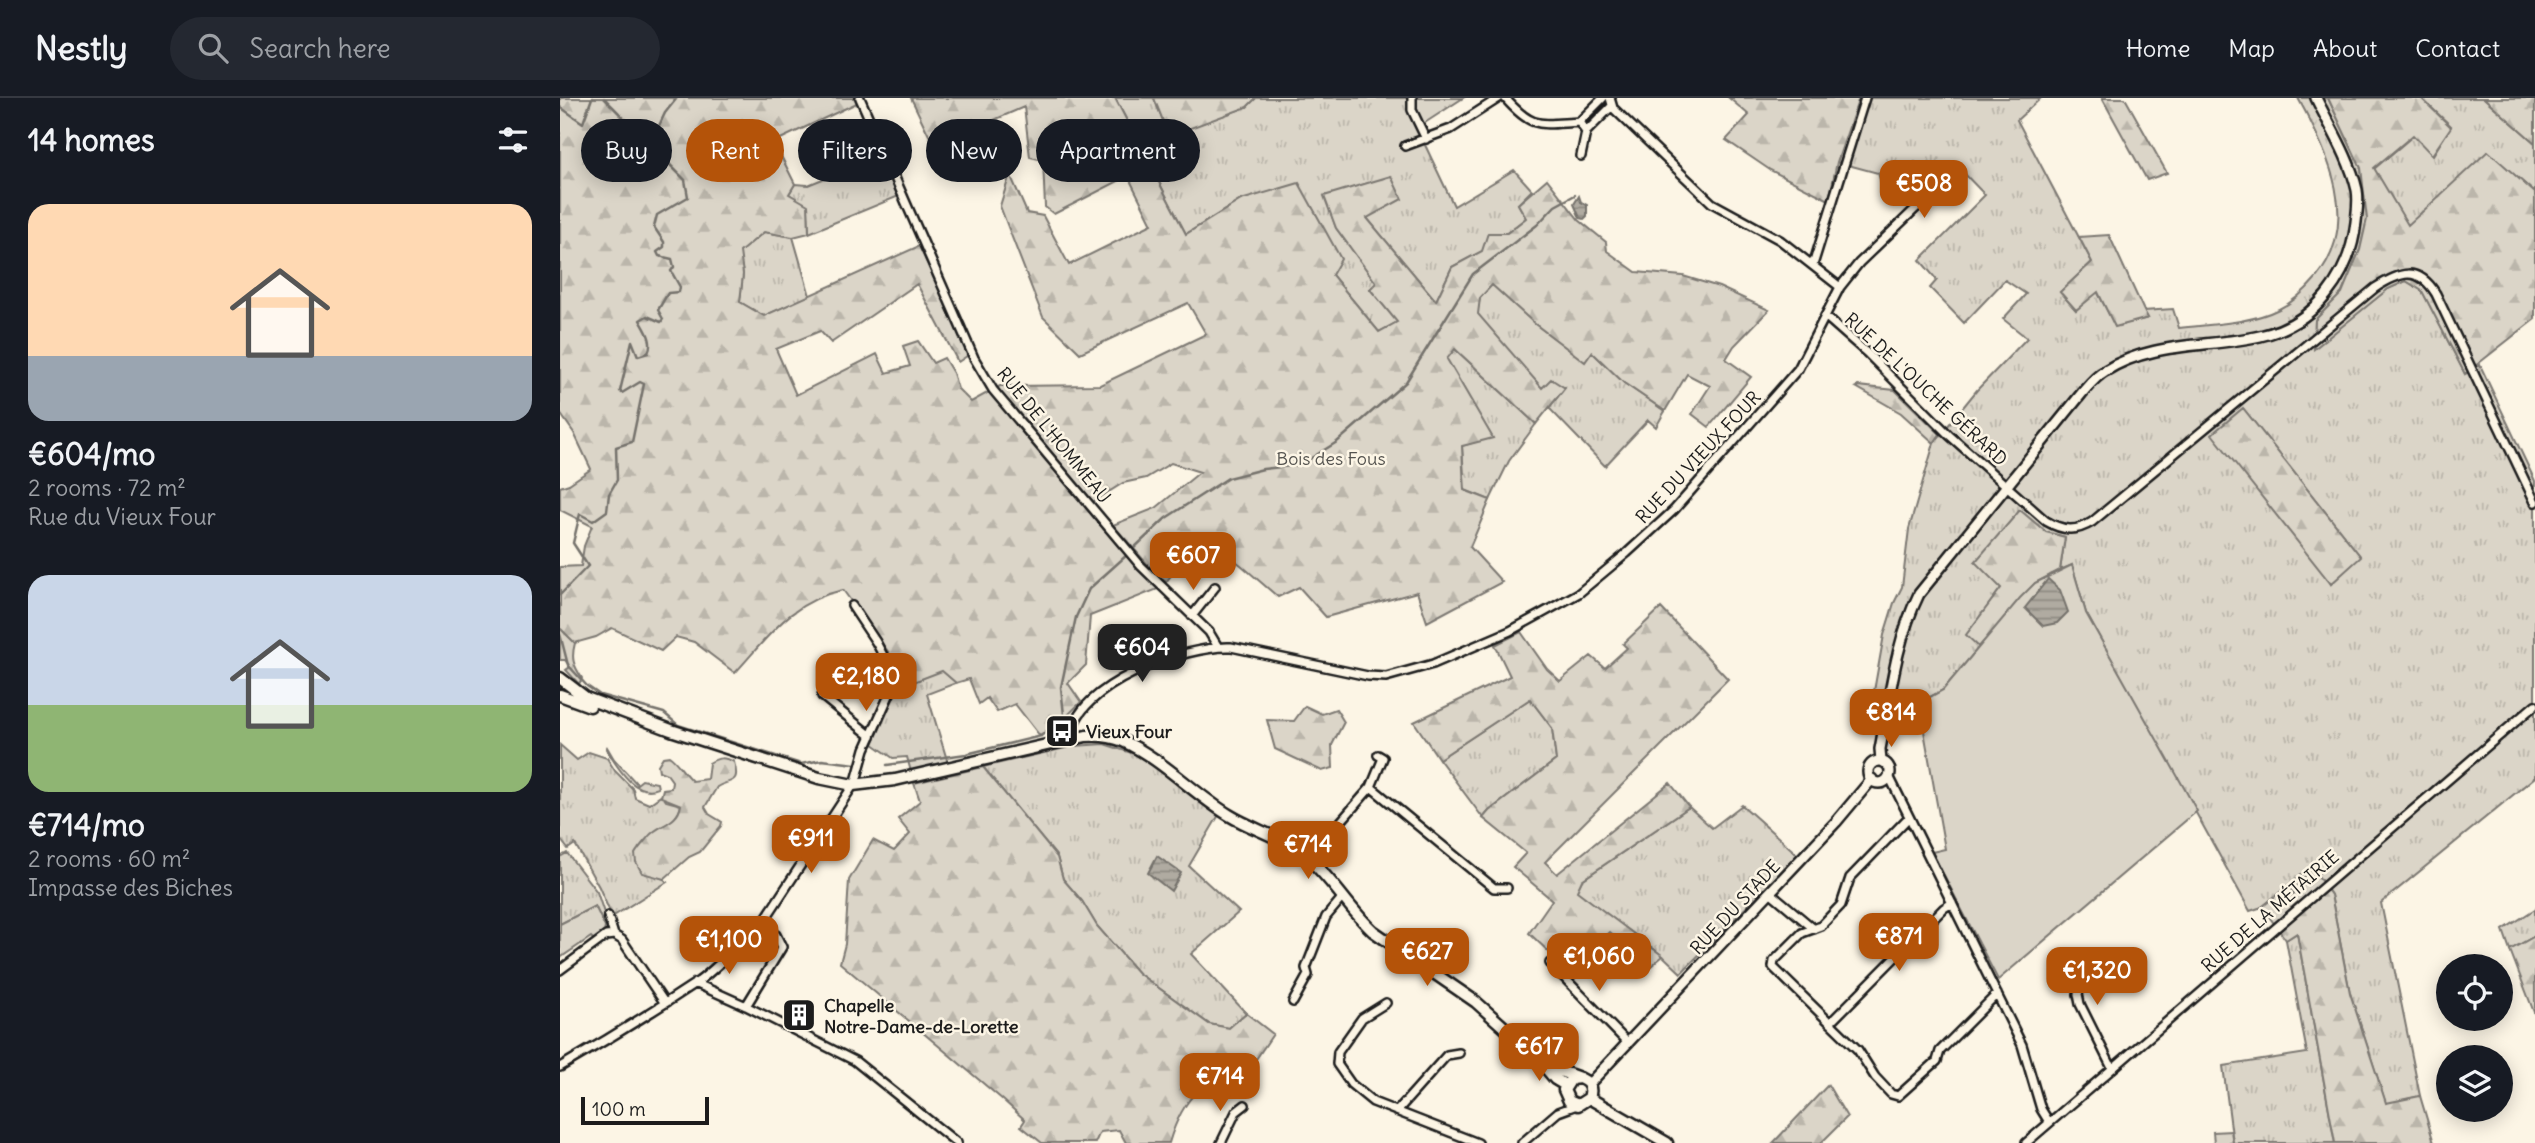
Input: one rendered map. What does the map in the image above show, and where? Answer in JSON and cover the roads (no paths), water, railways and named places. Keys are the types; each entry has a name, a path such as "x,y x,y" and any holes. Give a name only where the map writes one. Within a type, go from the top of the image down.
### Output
{"main road":[{"path":"560,678 586,698 671,730 820,778 853,785 895,780 1071,738 1098,735 1123,741 1143,752 1229,816 1273,836 1309,858 1373,931 1476,1002 1535,1055 1555,1079 1565,1085"},
{"path":"560,695 659,729 671,730"},
{"path":"1535,1055 1560,1070 1580,1078 1589,1084 1589,1098 1578,1105 1566,1097 1565,1085 1571,1079 1580,1078"},
{"path":"1589,1098 1667,1143"}],"street":[{"name":"RUE DE L'HOMMEAU","path":"860,98 974,358 993,390 1141,566 1209,632 1217,647"},
{"path":"1412,98 1412,110 1426,139"},
{"path":"1405,146 1451,129 1499,98"},
{"path":"1505,98 1528,121 1539,124 1579,121 1602,98"},
{"path":"1813,265 1865,98"},
{"path":"1881,761 1880,749 1899,646 1909,615 1927,584 2082,393 2103,372 2125,360 2155,350 2259,336 2280,330 2307,315 2326,297 2345,268 2354,242 2357,192 2351,171 2316,98"},
{"path":"1581,156 1586,132 1611,102 1712,204 1780,240 1840,287"},
{"path":"1579,121 1586,132"},
{"name":"RUE DU VIEUX FOUR","path":"1071,738 1075,722 1084,707 1136,671 1178,655 1231,647 1368,676 1386,677 1433,664 1510,631 1559,606 1608,569 1674,510 1798,369 1840,287 1859,262 1941,184"},
{"name":"RUE DE L'OUCHE GÉRARD","path":"1825,316 1868,354 1949,435 2046,521 2058,528 2081,529 2375,288 2404,273 2416,275 2428,282 2436,295 2535,502"},
{"path":"1192,616 1215,587"},
{"path":"560,1067 601,1044 695,983 718,967 744,943 762,924 853,785 891,688 887,663 852,606"},
{"path":"822,696 871,736"},
{"name":"RUE DE LA MÉTAIRIE","path":"2026,1143 2535,705"},
{"path":"1309,858 1371,787 1383,758 1378,755"},
{"path":"1889,776 1881,782 1871,779 1870,767 1874,762 1881,761 1889,766 1889,776 2022,1045 2041,1109 2049,1122"},
{"name":"RUE DU STADE","path":"1589,1084 1836,822 1871,779"},
{"path":"1371,787 1494,888 1507,888"},
{"path":"1909,817 1850,878 1841,905 1821,926 1802,933 1774,961 1773,967 1858,1050 1875,1077 1891,1094 1898,1096 1937,1061 1940,1051 1997,994"},
{"path":"1770,892 1814,929"},
{"path":"1293,1002 1308,975 1306,968 1326,917 1342,898"},
{"path":"1830,1023 1952,903"},
{"path":"608,916 614,935"},
{"path":"560,970 606,936 614,935 622,940 664,1002"},
{"path":"744,943 776,935 782,947 746,1006"},
{"path":"2084,958 2089,964 2078,994 2080,1004 2112,1068"},
{"path":"1550,963 1628,1043"},
{"path":"695,983 855,1061 957,1143"},
{"path":"1386,1003 1362,1018 1338,1052 1337,1064 1351,1084 1373,1102 1478,1143"},
{"path":"1397,1111 1447,1055 1459,1053"},
{"path":"1522,1143 1558,1112 1566,1097"},
{"path":"1221,1143 1236,1112 1245,1105"},
{"path":"1558,1112 1578,1105"}],"waterway":[{"path":"560,107 583,123 592,98"},
{"path":"560,595 588,566 573,543 580,514 593,521 607,511 609,494 617,480 616,447 632,442 644,384 640,382 622,393 620,391 632,341 638,356 648,353 650,349 649,336 640,320 647,316 661,322 663,319 658,310 668,293 679,292 680,287 671,271 674,267 672,259 659,256 657,252 664,247 664,242 654,227 657,215 688,197 685,180 604,98"},
{"path":"662,119 677,98"},
{"path":"1133,549 1166,518 1228,478 1263,469 1300,465 1337,442 1406,382 1473,274 1537,225 1555,206 1575,195"},
{"path":"887,765 966,754 1041,736 1064,715 1061,687 1076,617 1089,589 1128,554"},
{"path":"560,634 568,665 587,686 600,695 664,713 678,725 801,764 822,760 864,765"}],"place":[{"name":"Vieux Four","path":"1062,731"},
{"name":"Chapelle Notre-Dame-de-Lorette","path":"799,1015"}],"park label":[{"name":"Bois des Fous","path":"1331,458"}]}
